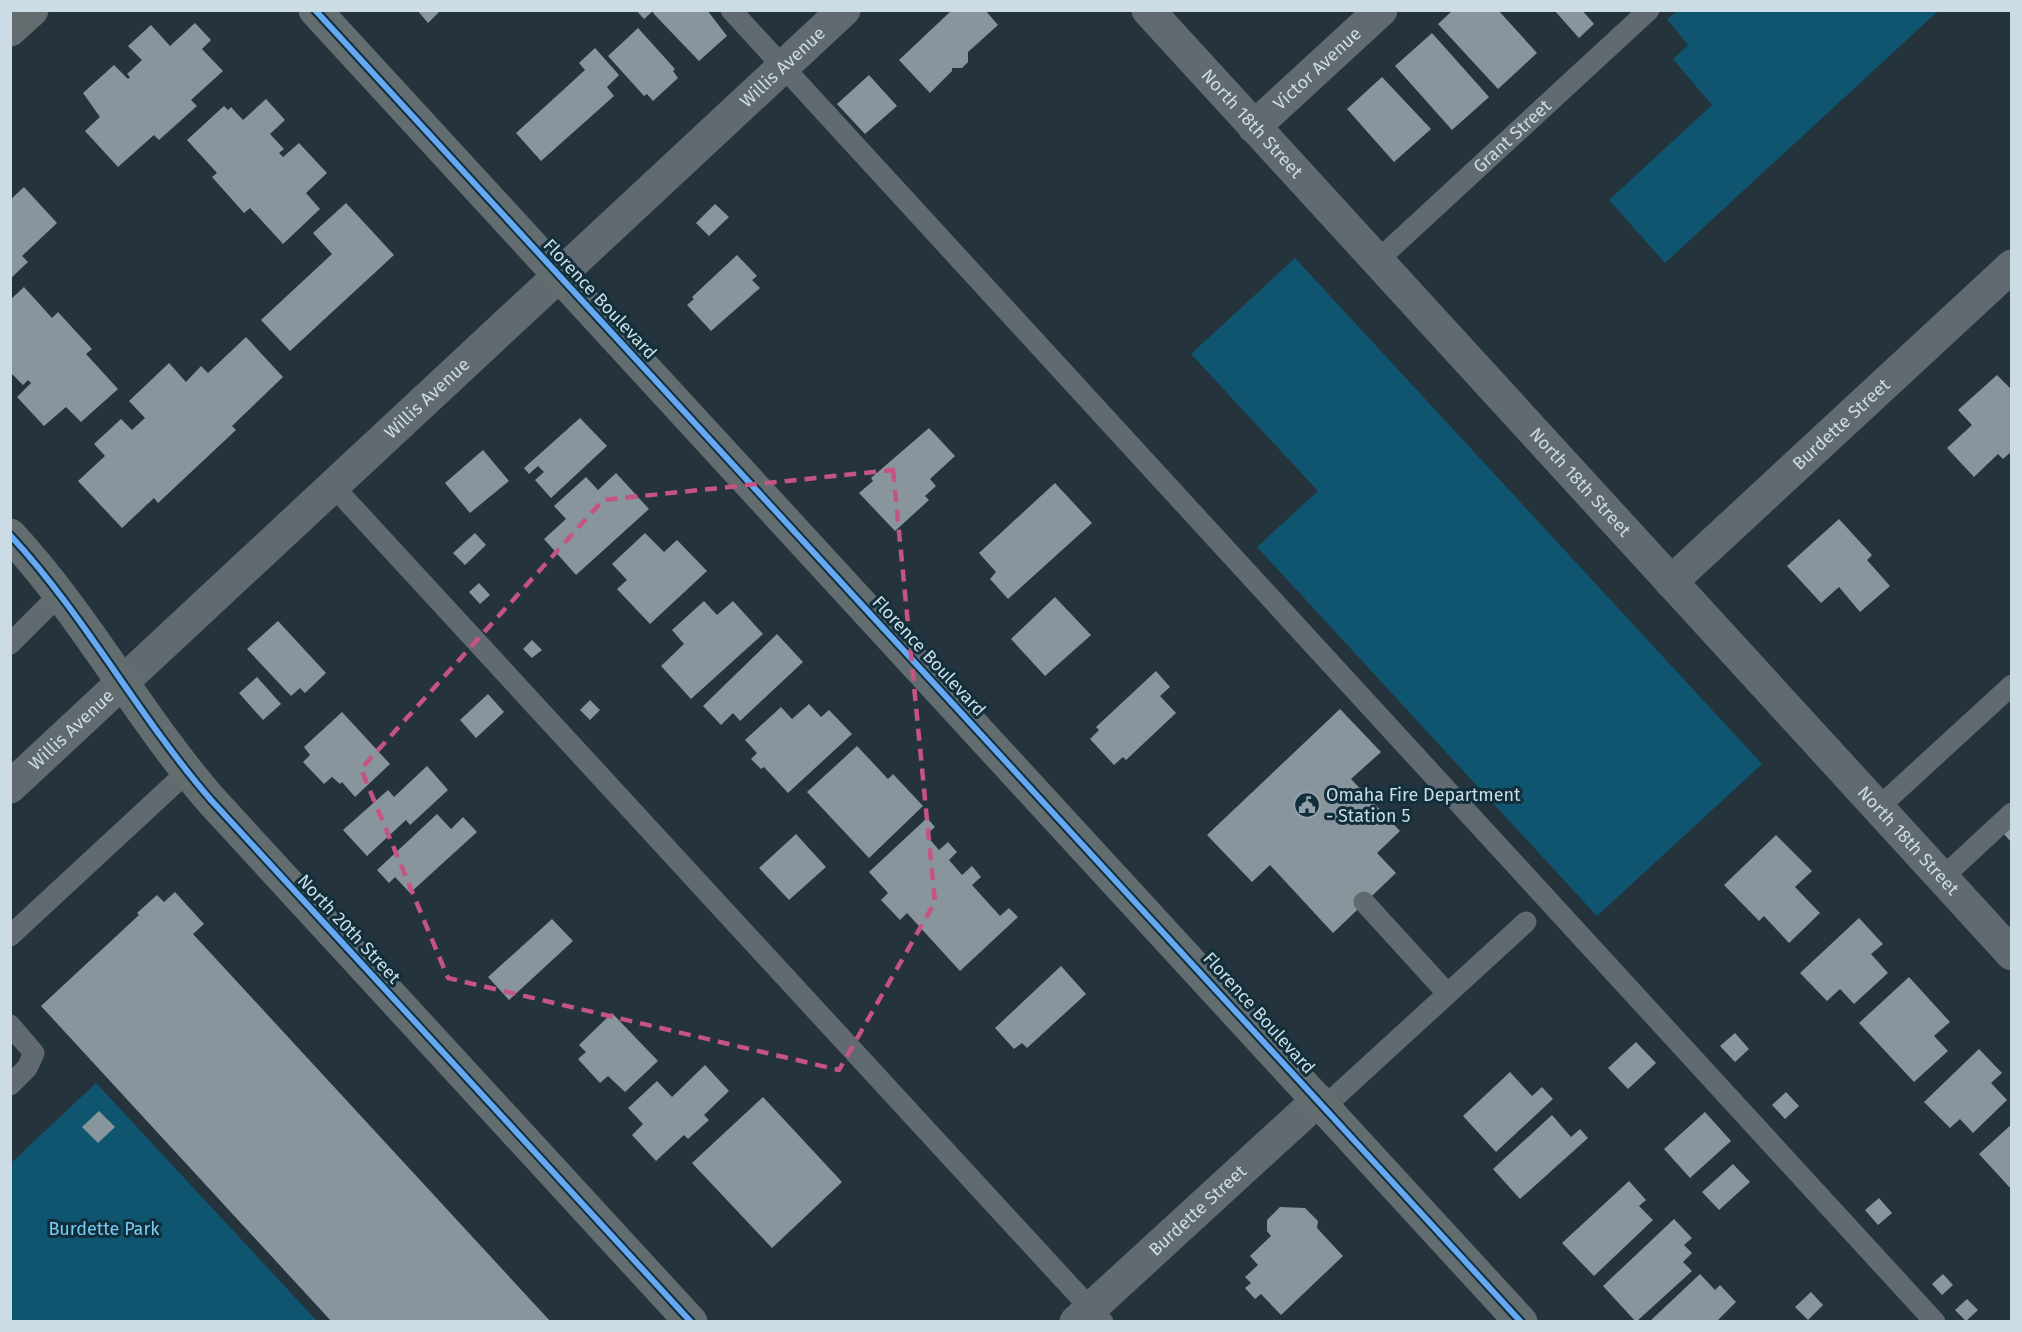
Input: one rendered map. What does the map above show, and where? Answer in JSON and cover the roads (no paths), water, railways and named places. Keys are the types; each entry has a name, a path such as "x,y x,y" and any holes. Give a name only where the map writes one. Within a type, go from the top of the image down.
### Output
{"street":[{"path":"10,30 32,10"},
{"name":"Florence Boulevard","path":"315,10 1521,1322"},
{"name":"Willis Avenue","path":"10,787 844,10"},
{"name":"North 18th Street","path":"1148,10 2012,954"},
{"name":"Victor Avenue","path":"1254,127 1381,10"},
{"name":"Burdette Street","path":"1671,582 2012,266"},
{"name":"North 20th Street","path":"10,535 60,594 187,772 239,832 691,1322"},
{"name":"Burdette Street","path":"1090,1317 1321,1104"}],"lane":[{"path":"731,10 1935,1322"},
{"name":"Grant Street","path":"1377,261 1649,10"},
{"path":"334,487 1090,1317"},
{"path":"10,644 60,594"},
{"path":"1878,808 2012,685"},
{"path":"10,936 187,772"},
{"path":"1942,878 2012,813"},
{"path":"1364,902 1447,993"},
{"name":"Burdette Street","path":"1321,1104 1526,922"},
{"path":"10,1025 34,1053 27,1068 10,1085"}],"place":[{"name":"Omaha Fire Department - Station 5","path":"1307,805"}],"park label":[{"name":"Burdette Park","path":"104,1229"}]}
